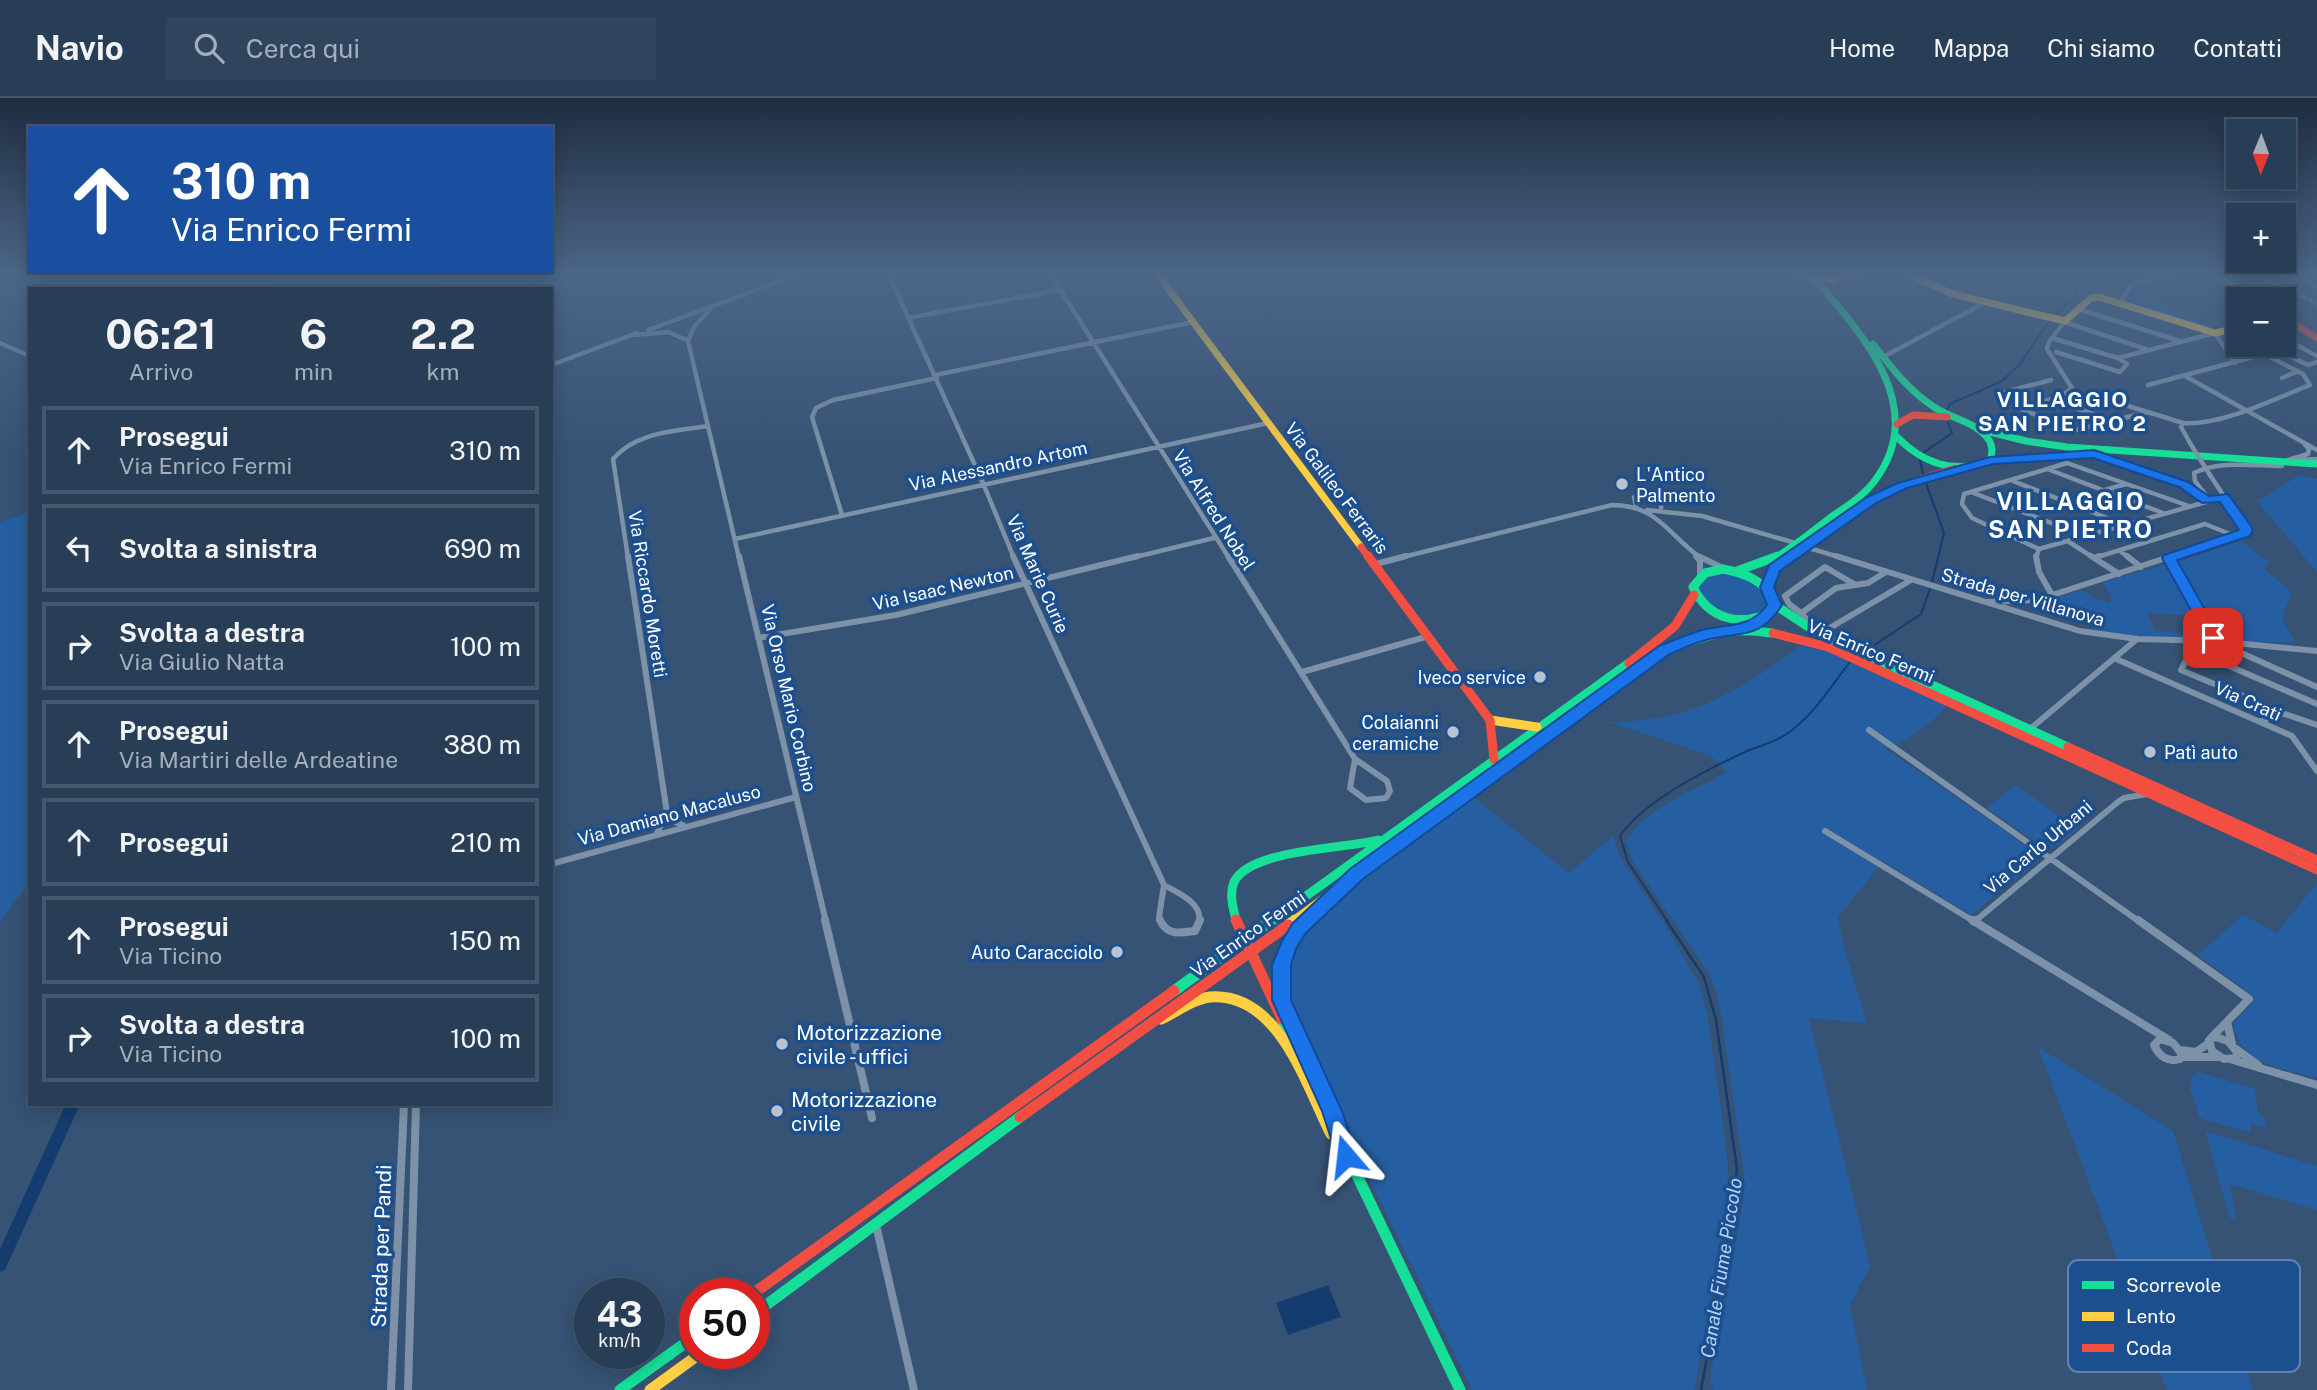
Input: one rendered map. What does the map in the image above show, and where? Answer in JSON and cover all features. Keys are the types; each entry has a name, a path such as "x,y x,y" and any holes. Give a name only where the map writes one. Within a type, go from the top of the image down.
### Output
{"street":[{"path":"553,362 626,335"},
{"path":"553,362 633,335"},
{"path":"680,335 688,341 690,335"},
{"name":"Via Marie Curie","path":"916,335 983,483 1024,583 1164,884"},
{"name":"Via Alfred Nobel","path":"1090,335 1214,538 1302,671 1355,760 1387,781 1390,791 1386,798 1372,802 1358,798 1350,788 1355,760"},
{"path":"842,515 812,417 816,408 833,400 1128,335"},
{"name":"Via Galileo Ferraris","path":"1204,335 1490,720"},
{"path":"1737,571 1762,568 1865,491 1885,466 1896,436 1898,407 1885,371 1861,335"},
{"path":"1866,335 1912,391 1955,419 1977,429 2026,441 2067,447 2278,464"},
{"path":"1883,357 1923,335"},
{"path":"2023,408 2060,397 2072,388 2049,356 2047,349 2054,335"},
{"path":"2106,335 2148,350"},
{"path":"2163,335 2181,341"},
{"path":"2118,358 2205,335"},
{"path":"2217,335 2235,363"},
{"path":"2052,338 2127,363 2120,372 2056,352"},
{"name":"Via Orso Mario Corbino","path":"688,341 872,1118"},
{"path":"0,343 28,355"},
{"path":"2291,357 2308,365 2317,359 2296,345"},
{"path":"2148,385 2257,357"},
{"path":"2096,396 2183,423 2206,423 2310,385 2308,378 2298,371 2270,357"},
{"path":"2281,378 2298,371"},
{"path":"2185,376 2301,441 2317,447"},
{"path":"2051,380 2005,392 2029,414 2076,430 2150,411"},
{"path":"2057,402 2111,420"},
{"path":"1897,425 1913,415 1940,415 1955,419"},
{"name":"Via Alessandro Artom","path":"735,539 1268,423"},
{"path":"1982,602 2016,602 2052,595 2245,533 2246,530 2181,428 2183,423"},
{"name":"Via Riccardo Moretti","path":"667,813 612,459 618,450 633,442 708,426"},
{"path":"1767,587 1773,569 1781,561 1872,500 1902,485 1957,468 1982,465 1990,460 1994,454 1993,445 1977,429"},
{"path":"1896,436 1912,453 1925,460 1957,468"},
{"path":"2210,500 2195,481 2194,473 2198,470 2214,466 2278,464 2308,454 2309,449 2301,441"},
{"path":"1990,460 2094,454 2317,465"},
{"path":"2094,454 2183,484 2210,500"},
{"path":"2294,459 2317,465"},
{"path":"2189,506 2067,463 1964,494 1962,504 1972,518 2039,549 2224,497"},
{"path":"2050,470 2165,513"},
{"path":"2012,481 2125,525"},
{"path":"2105,490 2127,484"},
{"path":"1636,506 1634,497 1644,492 1662,499 1661,508"},
{"path":"1970,492 2087,537"},
{"path":"1376,564 1612,505 1636,506 1647,510 1667,526 1700,561 1700,575 1693,587 1694,595 1708,611 1748,629 1772,612 1775,605 1767,587 1748,574 1726,569 1710,570 1700,575"},
{"path":"1647,510 1661,508 1792,542"},
{"path":"2094,558 2205,524 2235,536"},
{"name":"Via Isaac Newton","path":"758,638 895,615 1214,538"},
{"path":"2068,542 2119,574"},
{"name":"Strada per Villanova","path":"1810,548 2080,631 2137,639 2215,641 2317,651"},
{"path":"2039,549 2035,562 2052,595"},
{"path":"2120,551 2141,567"},
{"path":"1695,554 1726,569"},
{"path":"2169,558 2215,641 2317,687"},
{"path":"1856,585 1825,567 1785,596 1789,604 1818,628 1828,629 1911,580"},
{"path":"1802,614 1836,588 1868,583 1886,572"},
{"name":"Via Enrico Fermi","path":"770,1281 1672,632 1690,607 1694,595"},
{"name":"Via Enrico Fermi","path":"1775,605 1816,632 2317,860"},
{"path":"1731,621 1756,621"},
{"name":"Via Enrico Fermi","path":"770,1302 1140,1029 1342,886 1665,650 1704,635 1748,629 1794,635 1828,647 2317,870"},
{"path":"1302,671 1429,636"},
{"path":"2030,729 2137,639"},
{"path":"2228,648 2222,663 2317,704"},
{"path":"2189,655 2181,670 2317,725"},
{"name":"Via Crati","path":"2114,659 2292,736 2317,771"},
{"path":"2284,690 2289,675"},
{"path":"2261,721 2270,714 2281,712"},
{"path":"1494,759 1490,720 1538,727"},
{"path":"1870,730 2249,999 2210,1041 2196,1052 2181,1053 2174,1061 2164,1058 2154,1048 2154,1042 2144,1026"},
{"path":"2115,778 2124,798"},
{"name":"Via Carlo Urbani","path":"1974,922 2049,857 2124,798 2151,794"},
{"name":"Via Damiano Macaluso","path":"553,863 796,797"},
{"path":"656,835 667,813 672,820 686,827"},
{"path":"1825,831 2169,1040 2181,1053 2220,1057 2317,1084"},
{"path":"1387,837 1354,848 1263,859 1236,878 1230,892 1231,909 1346,1156 1460,1390"},
{"path":"1164,884 1186,897 1199,910 1201,918 1195,931 1176,934 1163,927 1159,917 1164,884"},
{"path":"1342,886 1300,928 1288,946 1281,965 1280,983 1285,1010 1332,1111 1346,1156"},
{"path":"1140,1029 1192,1002 1212,996 1230,996 1248,1001 1273,1022 1316,1110 1346,1156"},
{"path":"2227,1022 2237,1056 2233,1060"},
{"path":"2210,1041 2219,1037 2263,1069"},
{"path":"2154,1042 2160,1038 2169,1040"},
{"path":"2210,1041 2212,1051 2220,1057"},
{"name":"Strada per Pandi","path":"391,1390 404,1106"},
{"name":"Strada per Pandi","path":"408,1390 416,1106"},
{"path":"876,1224 914,1390"},
{"path":"620,1390 679,1348"},
{"path":"650,1390 679,1369"},
{"path":"1452,1374 1454,1390"}],"shaded area":[{"path":"2300,475 2317,479 2317,572 2257,501"},
{"path":"28,513 28,885 0,921 0,522"},
{"path":"2241,541 2270,563 2265,566 2265,570 2289,589 2291,594 2282,619 2295,642 2250,642 2220,633 2212,626 2178,562"},
{"path":"2166,564 2173,568 2205,632 2203,637 2143,637 2094,630 2083,611 2052,599 2082,590 2094,598 2110,603 2111,597 2103,582","holes":["2146,613 2191,616 2200,634 2156,631"]},
{"path":"1721,573 1742,577 1760,588 1770,598 1767,611 1759,616 1738,618 1718,612 1709,606 1699,590 1705,578"},
{"path":"1805,642 1948,704 1920,730 1886,749 2032,850 2038,861 1971,915 1883,861 1838,917 1843,944 1867,1023 1809,1018 1870,1266 1850,1305 1867,1390 1715,1390 1709,1383 1744,1198 1744,1175 1722,1019 1716,990 1707,970 1633,862 1626,841 1646,818 1658,809 1727,772 1711,756 1609,722 1656,718 1701,706 1756,677"},
{"path":"2015,785 2078,829 2055,847 2041,845 1987,808"},
{"path":"1473,797 1569,873 1613,836 1620,857 1699,983 1707,1012 1728,1167 1726,1220 1694,1390 1472,1390 1292,1020 1282,983 1284,965 1313,919 1357,881"},
{"path":"2317,883 2317,1078 2265,1063 2244,1048 2237,1038 2233,1024 2253,1002 2254,997 2198,955 2243,915 2277,933"},
{"path":"2038,1047 2173,1131 2213,1260 2118,1260"},
{"path":"2200,1072 2255,1089 2258,1114 2264,1116 2266,1128 2250,1123 2251,1133 2200,1118 2190,1089 2191,1078"},
{"path":"2205,1131 2317,1166 2317,1210 2230,1184 2236,1220 2230,1218"},
{"path":"1328,1285 1341,1317 1288,1335 1276,1303"},
{"path":"2160,1372 2247,1372 2253,1390 2167,1390"}],"waterway":[{"name":"Canale Fiume Piccolo","path":"1947,410 1950,404 2002,381 2021,363 2039,335"},
{"name":"Canale Fiume Piccolo","path":"1923,453 1952,433 1947,420"},
{"name":"Canale Fiume Piccolo","path":"1920,460 1923,474"},
{"name":"Canale Fiume Piccolo","path":"1926,483 1944,533 1932,582"},
{"name":"Canale Fiume Piccolo","path":"1867,650 1921,614 1930,589"},
{"name":"Canale Fiume Piccolo","path":"1668,922 1628,862 1620,836 1645,810 1677,787 1729,759 1776,740 1795,728 1813,711 1850,662"},
{"name":"Canale Fiume Piccolo","path":"1666,920 1704,977 1716,1020 1737,1169 1730,1233 1701,1390"},
{"path":"0,1265 72,1106"}],"traffic: fast":[{"path":"1737,571 1763,564 1786,552 1854,500 1877,478 1892,450 1896,423 1892,396 1882,369 1860,335"},
{"path":"1873,344 1916,394 1986,436 1992,445 1992,454 1990,461 1964,468 1939,465 1916,454 1896,436"},
{"path":"1982,430 2026,441 2067,447 2317,464"},
{"path":"1723,569 1746,575 1764,586 1774,599 1772,612 1737,621 1726,619 1706,607 1693,587 1705,573 1723,569"},
{"path":"1775,605 1816,632 2068,747"},
{"path":"1531,746 1614,683 1673,648 1704,636 1738,631 1773,633"},
{"path":"1174,991 1629,663"},
{"path":"1236,920 1232,898 1234,883 1248,868 1282,856 1378,840"},
{"path":"1282,1019 1460,1390"},
{"path":"770,1302 1020,1117"},
{"path":"620,1390 679,1348"}],"traffic: slow":[{"path":"1203,335 1361,547"},
{"path":"1490,720 1537,727"},
{"path":"1288,925 1531,746"},
{"path":"1292,1025 1282,987 1285,958 1300,932 1326,903"},
{"path":"1161,1019 1191,1003 1211,997 1235,998 1255,1008 1272,1024 1286,1044 1331,1134"},
{"path":"650,1390 679,1369"}],"traffic: jam":[{"path":"2313,335 2317,338"},
{"path":"1897,424 1913,415 1947,417"},
{"path":"1990,461 2100,454"},
{"path":"1803,546 1872,500 1902,485 1955,468"},
{"path":"1361,547 1490,720"},
{"path":"1767,587 1773,569 1786,558"},
{"path":"1629,663 1675,626 1683,617 1694,595"},
{"path":"1773,633 1828,647 2317,870"},
{"path":"1490,720 1494,759"},
{"path":"2068,747 2317,860"},
{"path":"1236,920 1282,1019"},
{"path":"1020,1117 1288,925"},
{"path":"770,1281 1174,991"}],"place":[{"name":"L'Antico Palmento","path":"1622,484"},
{"name":"Iveco service","path":"1540,677"},
{"name":"Colaianni ceramiche","path":"1453,732"},
{"name":"Patì auto","path":"2150,752"},
{"name":"Auto Caracciolo","path":"1117,952"},
{"name":"Motorizzazione civile - uffici","path":"782,1044"},
{"name":"Motorizzazione civile","path":"777,1111"}],"district":[{"name":"VILLAGGIO SAN PIETRO 2","path":"2063,411"},
{"name":"VILLAGGIO SAN PIETRO","path":"2071,515"}],"route":[{"path":"1346,1156 1332,1111 1282,1000 1281,965 1288,946 1300,928 1356,874 1624,677 1665,650 1688,639 1748,629 1756,621 1765,618 1775,605 1772,593 1767,587 1773,569 1872,500 1902,485 1957,468 1982,465 1990,460 2094,454 2183,484 2207,500 2224,497 2246,530 2245,533 2169,558 2213,638"}]}
